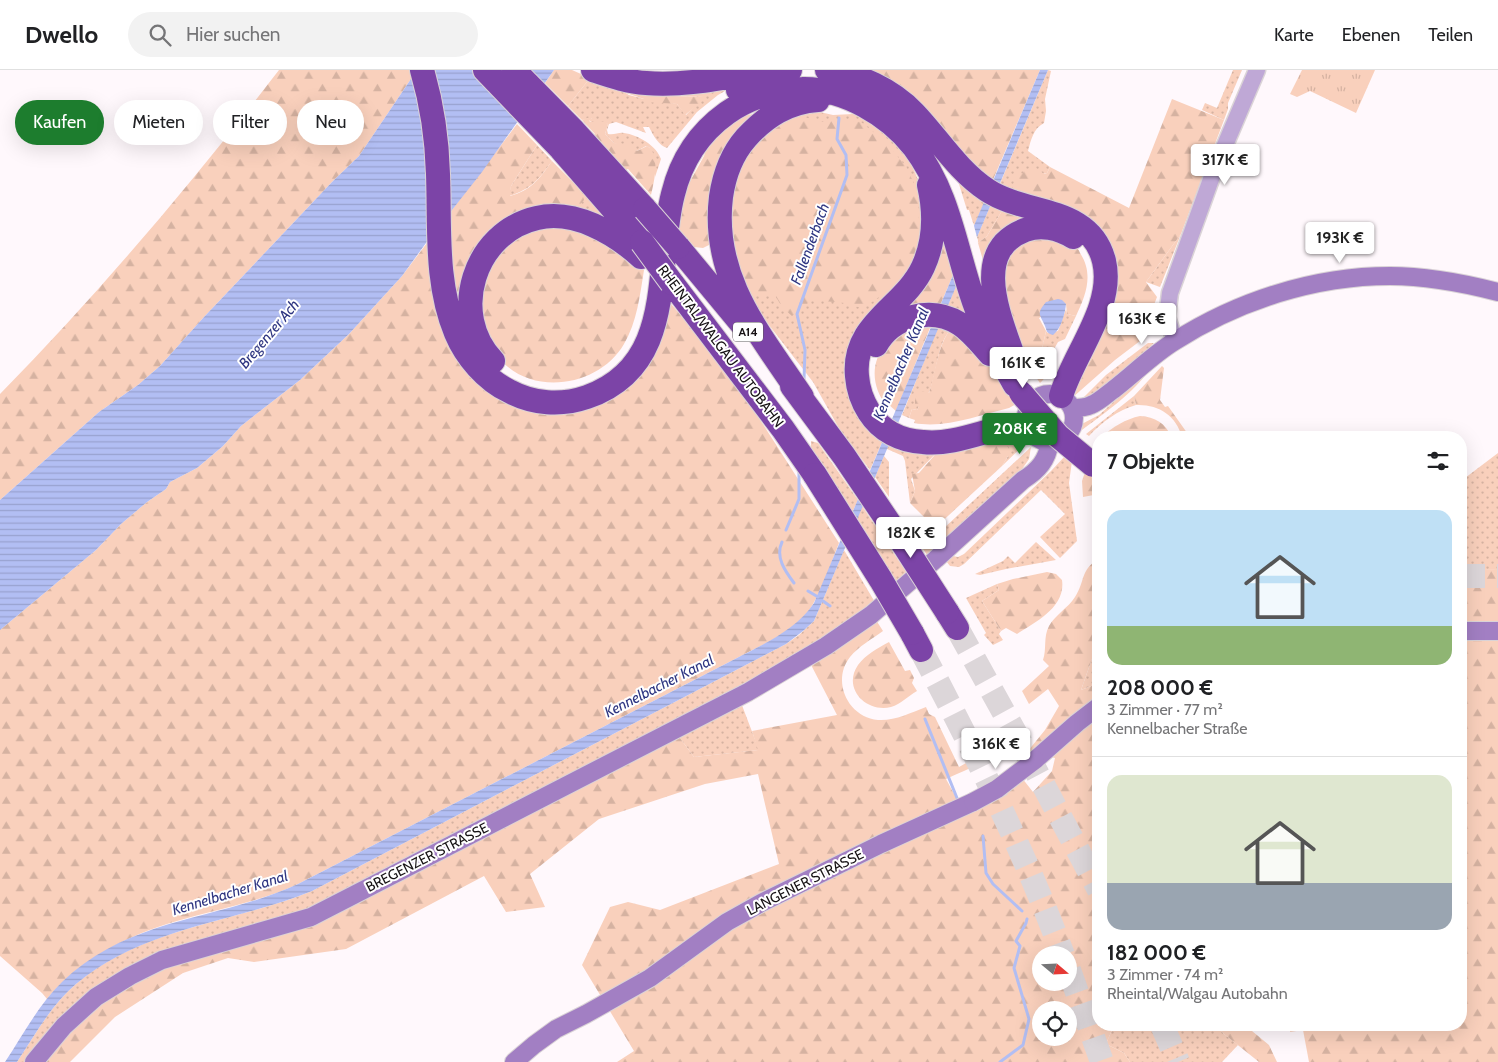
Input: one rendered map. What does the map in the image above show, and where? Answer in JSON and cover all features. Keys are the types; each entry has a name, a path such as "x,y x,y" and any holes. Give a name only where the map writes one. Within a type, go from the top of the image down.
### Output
{"highway":[{"path":"422,70 429,92 436,137 444,290 453,323 464,348 484,373 503,388 524,398 550,402 576,400 599,392 618,381 630,369 649,338 661,293 670,204 684,163 705,132 723,116 740,105 756,98 776,92 811,89 829,92 857,103 885,119 906,139 919,155 934,178 960,232"},
{"name":"RHEINTAL/WALGAU AUTOBAHN","path":"486,70 645,209 678,247 802,397 844,456 952,620"},
{"name":"RHEINTAL/WALGAU AUTOBAHN","path":"514,70 568,140 642,249 672,283 778,421 815,475 881,580 916,642"},
{"path":"594,70 617,78 646,83 674,83 776,70"},
{"path":"642,249 583,222 552,217 538,218 525,222 507,232 484,255 476,271 471,288 469,305 471,323 484,351 501,368 518,380 536,386 558,388 575,386 597,378 612,367 628,347 641,316 648,283 656,202 665,170 679,143 699,118 714,105 760,80 790,70"},
{"path":"827,70 862,79 891,94 913,112 952,158 976,182 996,196 1053,213 1075,223 1098,246 1104,262 1106,282 1102,303 1068,374 1042,409 1008,413 938,430 914,429 894,426 872,417 861,397 856,371 861,346 869,330 914,282 923,268 929,250 933,227 932,203 919,155"},
{"path":"802,397 746,311 730,280 720,233 722,192 727,171 739,147 769,116 786,107 805,101 828,99 857,103"},
{"path":"928,131 947,169 960,232 987,334 1042,409"},
{"path":"1013,356 994,299 994,265 1002,248 1016,235 1031,228 1058,229 1072,236 1083,247 1090,261 1093,281 1087,306 1054,370 1041,418 1058,436 1092,460"},
{"path":"976,289 1042,409"},
{"path":"894,426 876,400 871,386 869,371 878,342 889,329 913,316 936,315 952,320 967,330 1042,409"}],"main road":[{"path":"1042,409 1090,405 1175,341 1222,315 1265,297 1321,283 1392,276 1434,279 1498,292"},
{"name":"BREGENZER STRASSE","path":"34,1062 64,1026 96,997 130,976 162,960 311,917 748,692 826,646 871,615 1024,480 1035,460 1042,409"},
{"path":"1467,631 1498,631"},
{"name":"LANGENER STRASSE","path":"514,1062 556,1029 650,978 728,922 761,903 997,789 1092,711"}],"street":[{"path":"1175,341 1166,318 1170,293 1214,171 1257,70"}],"green space":[{"path":"279,70 417,70 359,156 204,317 160,366 138,385 99,412 0,500 0,394 74,316 220,145 287,145 287,100 255,100"},
{"path":"554,70 572,70 590,78 568,106 545,83"},
{"path":"867,70 1040,70 992,182 962,155 924,106 909,93"},
{"path":"1048,70 1051,71 1045,99 1044,123 1040,125 1031,139 1028,151 1050,167 1047,173 1043,174 1039,171 1022,175 1011,191 999,186"},
{"path":"1233,70 1242,70 1228,103 1224,120 1202,110 1205,103 1217,108"},
{"path":"1302,70 1375,70 1356,113 1310,91 1297,97 1290,94"},
{"path":"590,78 612,85 629,95 677,104 686,115 703,97 646,95 732,87 718,95 697,112 667,148 659,143 649,127 643,127 646,133 616,122 609,124 608,134 629,134 641,138 655,149 661,159 655,177 655,162 649,147 646,146 637,151 614,143 605,134 608,124 593,123 589,120 592,118 582,120 568,106"},
{"path":"620,87 646,95 703,97 703,100 685,115 677,104 645,102 644,99 623,92"},
{"path":"1172,99 1224,120 1181,234 1146,282 1157,297 1140,341 1072,398 1111,265 1011,191 1016,176 1022,174 1026,169 1036,168 1044,174 1047,173 1050,167 1129,208"},
{"path":"811,110 833,115 853,114 866,119 882,130 903,151 921,186 924,247 855,348 884,438 870,470 840,430 813,382 742,290 730,257 733,174 767,126"},
{"path":"753,114 711,244 703,248 694,247 674,223 687,187 704,156 708,143 734,118"},
{"path":"801,116 822,122 844,120 861,122 886,142 907,168 918,193 919,224 923,237 916,261 903,284 866,306 858,307 845,303 812,300 792,316 782,307 776,297 752,294 740,271 732,229 733,200 739,173 755,148 774,128 781,123"},
{"path":"592,118 589,121 608,124 605,134 614,143 626,144 637,151 647,146 651,150 654,155 655,169 651,195 628,169 626,170 594,136 595,134 582,120"},
{"path":"517,124 537,145 511,186 510,196 530,187 552,161 581,190 584,200 572,213 540,212 465,288 455,294 494,389 599,399 665,297 697,334 757,415 839,543 817,597 806,614 798,622 789,630 767,643 298,884 254,900 159,927 123,942 89,961 74,972 47,999 0,956 0,630 96,550 121,524 166,489 170,482 197,468 223,446 241,426 300,380 349,334 402,276"},
{"path":"537,145 552,161 534,183 524,190 509,196 511,186"},
{"path":"954,168 985,201 974,226 969,210 967,210"},
{"path":"581,190 607,220 572,213"},
{"path":"991,204 1003,209 987,236 978,243 977,237"},
{"path":"1003,209 1026,213 1017,220 987,274 978,243 987,236"},
{"path":"531,226 578,227 644,270 635,318 624,344 613,358 599,370 583,377 565,382 547,382 529,379 513,371 496,353 475,298 490,257"},
{"path":"1031,234 1074,245 1084,261 1088,277 1083,300 1076,316 1067,314 1066,304 1039,318 1046,331 1042,349 1049,366 1047,375 1040,383 1021,355 999,290 1010,249"},
{"path":"1181,234 1160,287 1146,282"},
{"path":"947,239 956,268 939,308 913,310 906,304 939,241"},
{"path":"959,279 973,325 946,310"},
{"path":"1066,309 1067,314 1076,316 1065,339 1058,342 1049,358 1042,349 1046,331 1048,333 1058,331"},
{"path":"932,323 896,411 889,405 887,407 875,382 875,366 881,350 896,332"},
{"path":"939,325 951,329 946,335 940,350 929,393 917,410 912,409 909,418 902,415"},
{"path":"951,329 977,349 1018,403 1009,408 950,423 914,423 915,420 909,418 912,409 917,410 919,406 915,404 915,398 921,391 929,393 943,342"},
{"path":"1148,343 1154,343 1102,393 1078,403 1106,375"},
{"path":"1162,366 1164,368 1160,400 1165,407 1168,406 1186,431 1180,431 1171,417 1165,412 1152,406 1136,405 1134,396"},
{"path":"1148,371 1143,379 1127,395 1109,410 1082,430 1078,426 1099,415"},
{"path":"1134,396 1136,405 1111,417 1092,431 1089,436 1086,434"},
{"path":"1140,416 1150,418 1163,424 1168,431 1109,431 1130,419"},
{"path":"1024,436 1029,440 1002,466 1008,456 988,438"},
{"path":"988,438 999,441 1008,447 1008,456 1002,466 935,528 910,503 915,491 912,474 919,473 940,449"},
{"path":"811,441 818,443 858,500 851,515 811,450"},
{"path":"890,442 940,449 911,479 915,491 910,503 905,461 903,456 887,449"},
{"path":"1031,447 1029,459 1020,472 949,537 943,535 941,532 943,529"},
{"path":"1498,453 1498,570 1467,569 1467,476"},
{"path":"1066,455 1072,461 1069,483 1077,541 1060,558 1040,537 1065,514 1041,490 964,564 959,567 950,566 946,561 953,556 958,557 964,554"},
{"path":"884,456 889,462 889,497 875,477"},
{"path":"1085,472 1092,478 1092,495 1083,497 1082,481"},
{"path":"862,506 909,576 896,587 856,522"},
{"path":"934,538 937,540 939,547 929,558 921,546"},
{"path":"1036,542 1056,560 980,575 975,574 1003,561 1008,556 1015,563"},
{"path":"844,550 876,604 772,672 315,909 264,926 27,1062 17,1062 44,1021 67,992 98,968 121,954 170,934 312,891 786,644 814,621"},
{"path":"1092,564 1092,659 1081,690 1092,686 1092,1031 1111,1031 1106,1044 1124,1053 1130,1062 617,1062 634,1051 582,965 610,907 628,902 660,910 779,864 758,774 705,784 599,819 530,874 545,907 506,912 484,876 346,949 254,962 228,958 183,973 115,1017 70,1062 41,1062 84,1015 146,973 274,934 677,734 694,757 758,750 752,731 837,715 809,661 876,620 883,631 857,649 845,666 842,677 843,687 851,705 867,717 878,720 896,718 926,707 929,714 935,717 959,767 982,754 987,747 998,740 1001,745 990,757 946,779 965,814 1022,778 1033,792 1052,771 1055,758 1028,751 1045,730 1059,706 1048,689 1029,704 1022,691 1049,666 1043,660 1047,630 1055,618 1075,597 1086,572"},
{"path":"1467,568 1498,570 1498,1062 1309,1062 1303,1031 1467,1031"},
{"path":"1047,572 1056,574 1062,580 1062,590 1055,606 1041,619 1017,634 1006,628 1001,631 982,601 999,590 997,584"},
{"path":"997,584 999,590 982,601 1001,631 999,634 1003,640 993,645 984,635 986,633 966,598"},
{"path":"889,642 905,671 910,670 914,678 912,683 917,691 895,706 882,708 873,706 859,697 853,682 858,665 864,658"},
{"path":"1092,659 1092,686 1081,690"},
{"path":"740,700 759,750 694,757 677,734"},
{"path":"1111,1031 1221,1031 1238,1045 1222,1062 1130,1062 1124,1053 1106,1044"},
{"path":"1221,1031 1252,1031 1269,1045 1277,1062 1259,1062"}],"water":[{"name":"Bregenzer Ach","path":"417,70 554,70 482,172 402,276 349,334 300,380 241,426 223,446 197,468 170,482 166,489 121,524 96,550 0,630 0,500 99,412 138,385 160,366 204,317 359,156"},
{"path":"1040,70 1048,70 814,621 786,644 312,891 282,902 160,938 130,950 102,965 76,984 59,1001 17,1062 5,1062 39,1010 62,982 89,960 117,944 176,922 237,906 298,884 756,648 778,636 798,621 814,603"},
{"path":"1058,299 1066,304 1064,317 1053,335 1047,332 1040,312 1046,302"}],"pier":[{"path":"973,222 978,241 960,283 955,265"}],"waterway":[{"name":"Fallenderbach","path":"804,379 805,350 797,314 847,175 846,155 837,139 839,118"},
{"name":"Fallenderbach","path":"786,530 799,499 799,471"},
{"name":"Fallenderbach","path":"782,542 780,558 784,569 794,583"},
{"name":"Fallenderbach","path":"808,591 818,597"},
{"name":"Fallenderbach","path":"823,601 830,606"},
{"name":"Fallenderbach","path":"925,719 957,798"},
{"name":"Fallenderbach","path":"983,836 986,873 993,884 1022,911"},
{"name":"Fallenderbach","path":"1000,1062 1023,1045 1029,1019 1014,968 1020,946 1016,941 1027,919"}],"tunnel":[{"path":"1467,576 1498,576"},
{"path":"957,628 1092,877"},
{"path":"921,650 1015,838 1060,946"},
{"path":"1077,991 1102,1062"},
{"path":"1165,1031 1178,1062"}],"water label":[{"name":"Kennelbacher Kanal","path":"901,364"},
{"name":"Kennelbacher Kanal","path":"659,686"},
{"name":"Kennelbacher Kanal","path":"230,893"}]}
